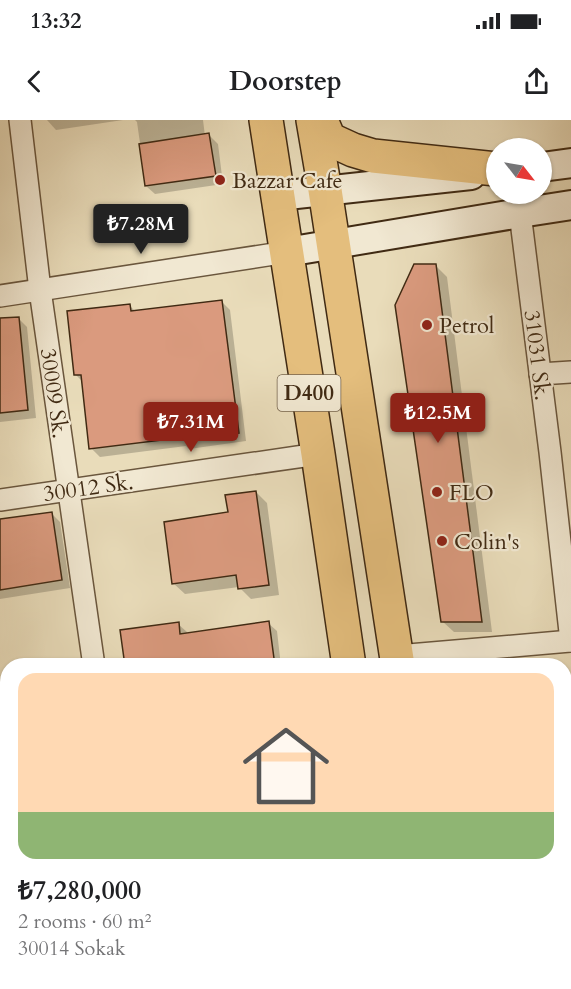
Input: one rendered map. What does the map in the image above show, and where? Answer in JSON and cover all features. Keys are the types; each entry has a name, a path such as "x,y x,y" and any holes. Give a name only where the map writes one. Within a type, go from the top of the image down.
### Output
{"highway":[{"name":"D400","path":"266,120 348,658"},
{"name":"D400","path":"313,120 398,658"},
{"path":"321,120 329,139 353,150 373,156 486,170"}],"main road":[{"path":"552,166 571,163"},
{"path":"278,196 486,172"},
{"path":"287,252 571,205"}],"street":[{"name":"30009 Sk.","path":"20,120 40,290 93,658"},
{"name":"31031 Sk.","path":"520,213 540,374 561,451 571,640"},
{"path":"0,296 287,252"},
{"path":"540,374 571,372"},
{"name":"30012 Sk.","path":"0,500 318,454"},
{"path":"423,658 571,640"}],"building":[{"path":"209,133 216,176 145,186 139,144"},
{"path":"414,264 436,264 482,622 441,622 395,305"},
{"path":"222,300 239,433 89,449 81,375 74,375 67,311 130,304 131,311"},
{"path":"19,317 28,410 0,413 0,318"},
{"path":"256,491 269,585 238,589 236,575 172,584 164,522 228,512 225,495"},
{"path":"52,512 62,580 0,590 0,519"},
{"path":"269,621 274,658 124,658 120,630 179,622 180,634"}],"place":[{"name":"Bazzar Cafe","path":"220,180"},
{"name":"Petrol","path":"427,325"},
{"name":"FLO","path":"437,492"},
{"name":"Colin's","path":"442,541"}]}
